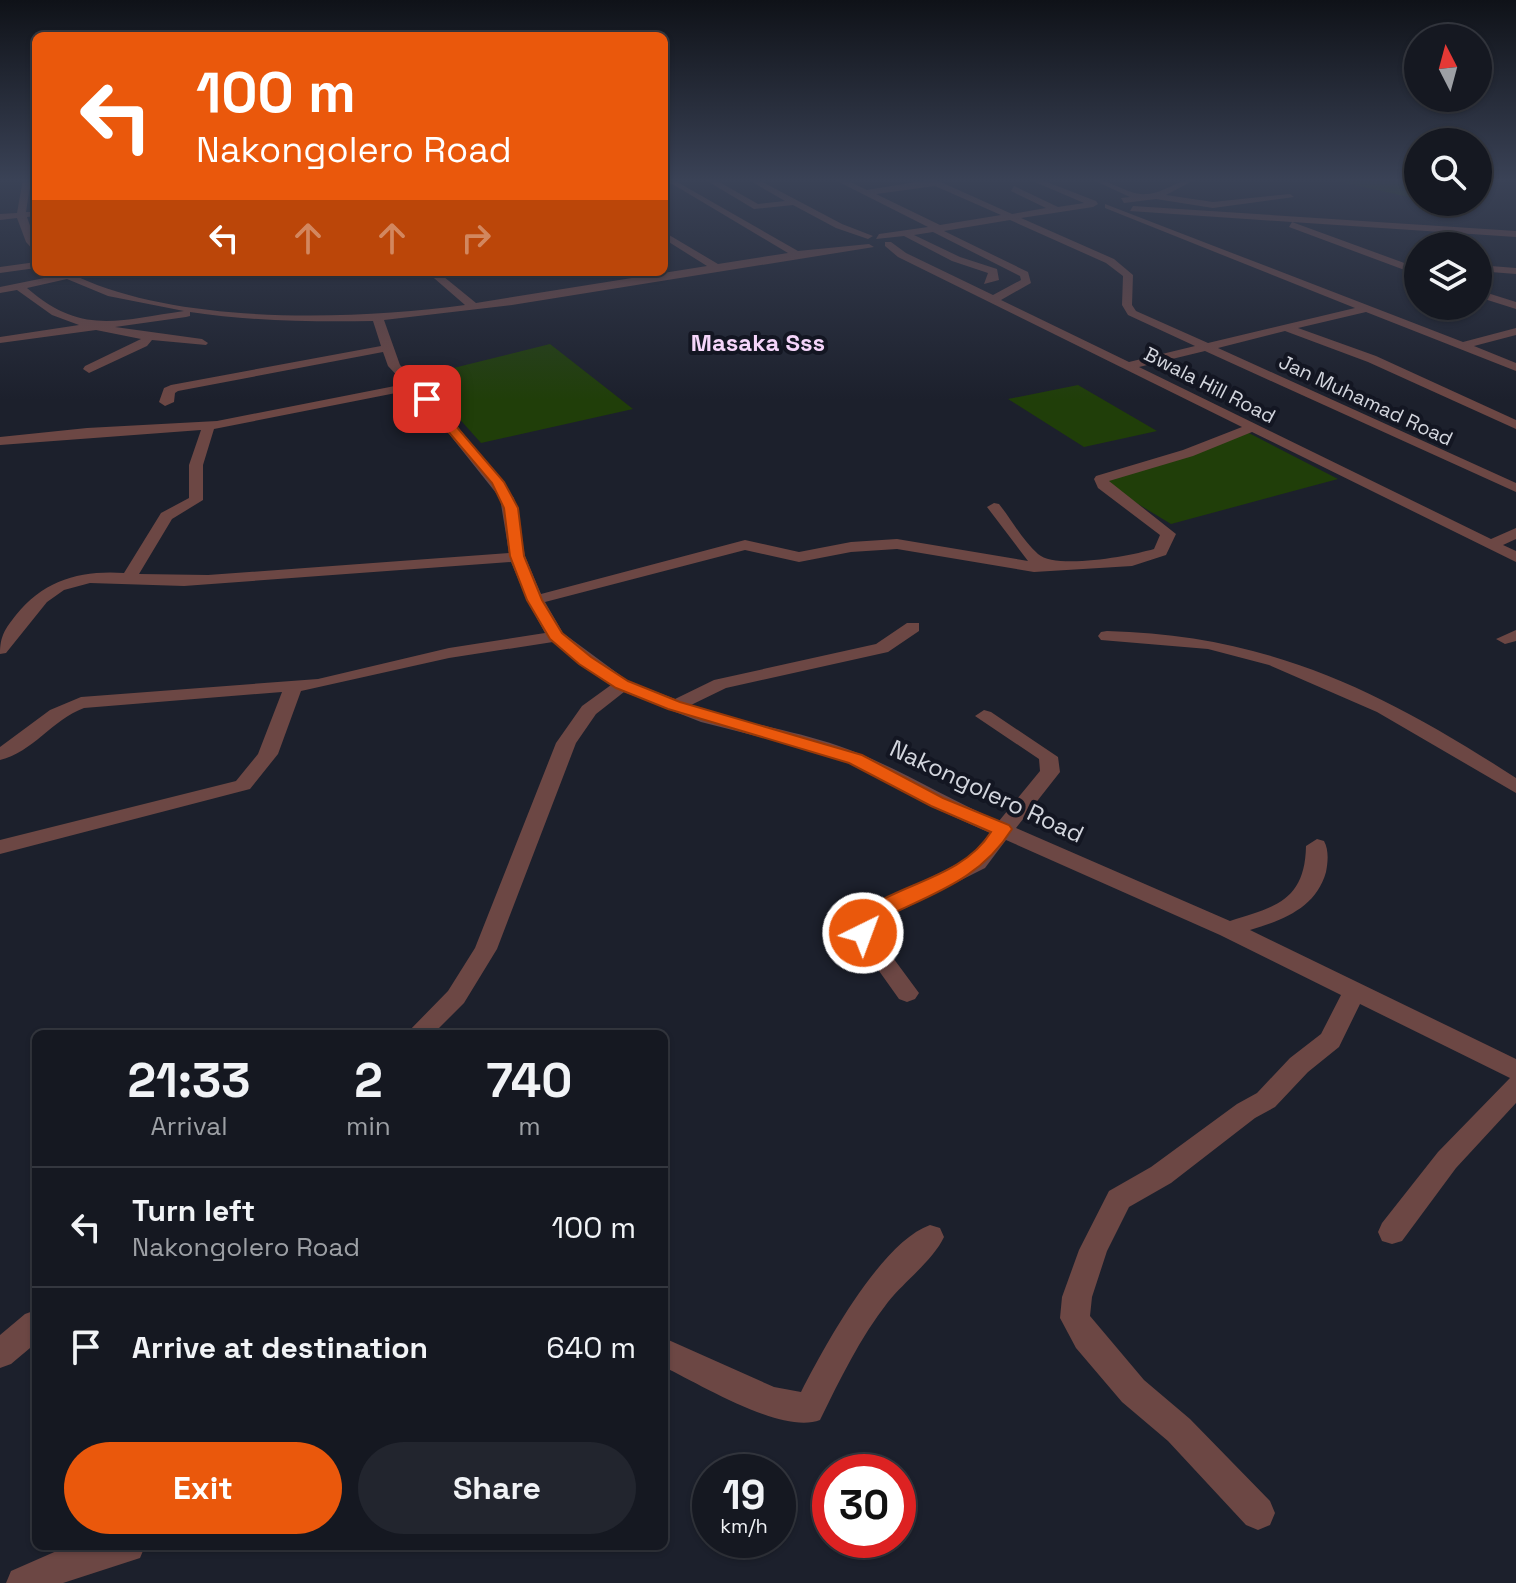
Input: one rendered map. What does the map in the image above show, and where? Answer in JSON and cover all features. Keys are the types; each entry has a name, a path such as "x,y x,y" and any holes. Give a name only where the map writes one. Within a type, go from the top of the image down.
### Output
{"street":[{"path":"692,253 713,266"},
{"path":"668,272 783,253"},
{"path":"668,273 803,253"},
{"name":"Bwala Hill Road","path":"898,253 1516,557"},
{"path":"943,253 993,271 995,278 988,282"},
{"path":"984,253 1024,274 1027,281 994,299"},
{"name":"Jan Muhamad Road","path":"1094,253 1119,266 1128,275 1127,305 1132,313 1516,488"},
{"path":"1223,253 1516,367"},
{"path":"1364,253 1404,267"},
{"path":"1385,261 1404,263"},
{"path":"0,270 32,266"},
{"path":"1492,269 1516,271"},
{"path":"0,290 61,276"},
{"path":"82,276 199,310 295,317 378,318 640,276"},
{"path":"437,276 471,304"},
{"path":"378,318 649,276"},
{"path":"19,286 45,308 97,327 202,343"},
{"path":"1492,298 1516,306"},
{"path":"1128,366 1363,309"},
{"path":"0,340 199,310"},
{"name":"Nakongolero Road","path":"378,318 394,366 498,482 511,508 517,556 535,600 556,636 622,685 726,723 830,749 1228,929 1516,1070"},
{"path":"1287,328 1372,359 1516,425"},
{"path":"1461,346 1516,331"},
{"path":"89,369 143,344 149,336"},
{"path":"165,402 169,399 168,391 175,388 387,348"},
{"path":"0,441 101,430 209,425 414,386"},
{"path":"130,577 166,516 196,500 196,465 209,425"},
{"path":"535,600 747,545 799,557 851,547 897,544 1034,567 1132,561 1160,552 1169,538 1166,530 1103,485 1101,479 1188,453 1252,428"},
{"path":"1479,473 1490,484 1516,498"},
{"path":"994,507 1032,557 1039,563 1056,566"},
{"path":"1490,545 1516,533"},
{"path":"0,649 53,589 93,577 181,581 280,572 455,565 517,556"},
{"path":"674,706 720,684 875,650 913,627"},
{"path":"0,754 18,744 50,716 81,703 293,687 356,676 449,653 556,636"},
{"path":"1107,636 1187,641 1274,661 1367,702 1461,752 1516,787"},
{"path":"422,1030 456,997 486,949 566,743 589,710 622,685"},
{"path":"0,847 243,785 257,774 286,716 293,687"},
{"path":"907,993 863,933 863,924 885,907 972,866 990,849 1002,829 1044,782 1052,766 1048,757 984,716"},
{"path":"1228,929 1286,911 1294,905 1312,882 1317,846"},
{"path":"1258,1513 1179,1430 1133,1391 1087,1338 1075,1318 1077,1297 1093,1250 1119,1199 1161,1175 1246,1111 1266,1100 1299,1065 1330,1040 1355,991"},
{"path":"1392,1232 1447,1160 1516,1086"},
{"path":"668,1354 772,1402 809,1409 842,1339 902,1261 930,1237"},
{"path":"0,1354 32,1327"},
{"path":"23,1583 68,1563 114,1550"}],"green space":[{"path":"550,344 633,409 481,443 421,376"},
{"path":"1078,385 1157,431 1084,447 1008,399"},
{"path":"1245,431 1338,479 1171,524 1100,481"}],"district":[{"name":"Masaka Sss","path":"758,342"}],"route":[{"path":"427,399 498,482 511,508 517,556 529,589 556,636 585,660 622,685 674,706 726,723 830,749 855,759 937,802 1002,829 990,849 972,866 885,907 866,919 863,933"}]}
